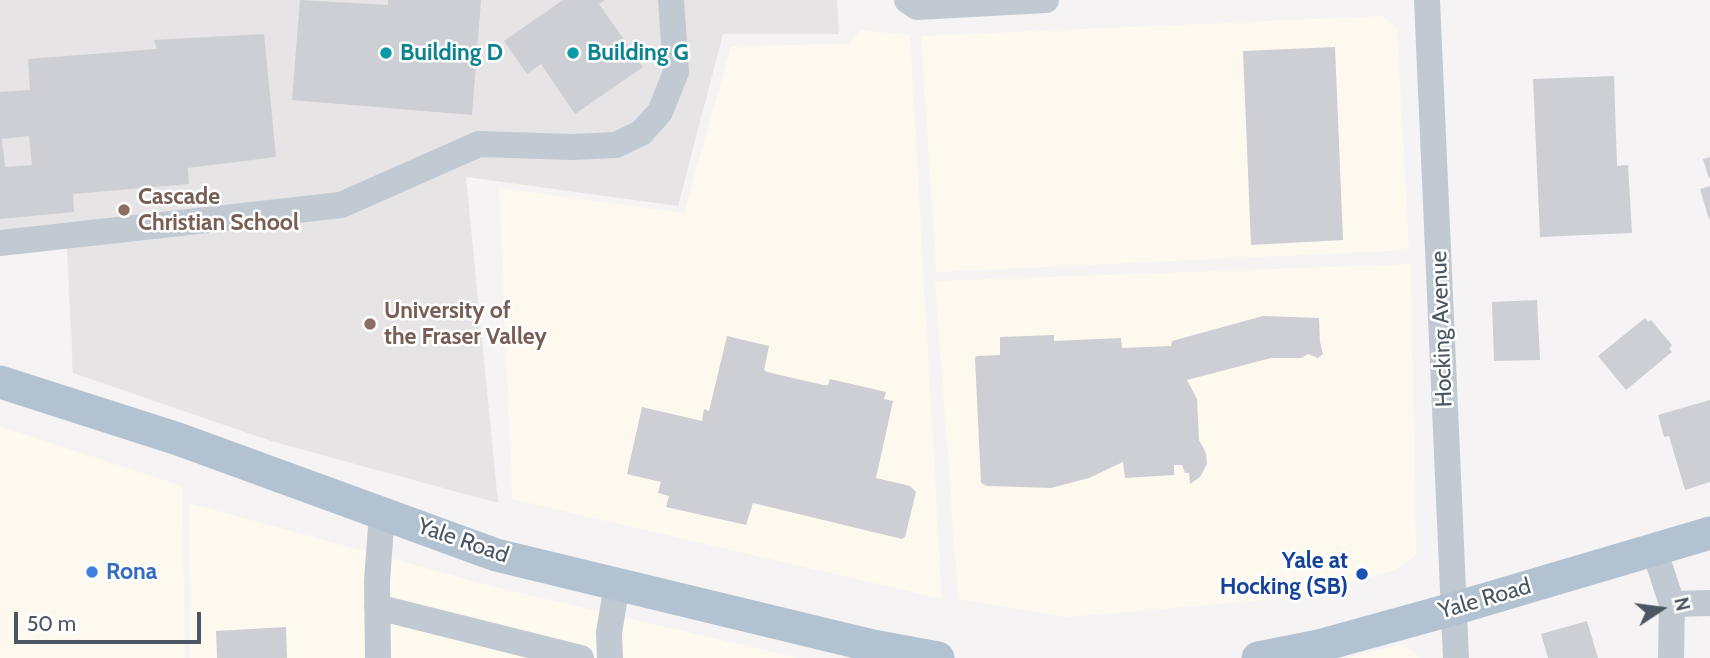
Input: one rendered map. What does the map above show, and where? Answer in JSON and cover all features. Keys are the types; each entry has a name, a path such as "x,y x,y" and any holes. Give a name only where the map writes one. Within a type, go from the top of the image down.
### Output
{"main road":[{"name":"Yale Road","path":"0,382 178,439 496,555 873,646 938,658"},
{"name":"Yale Road","path":"1258,658 1319,646 1453,609 1710,533"}],"street":[{"path":"0,243 341,205 479,145 615,145 641,133 660,112 676,72 671,0"},
{"path":"906,0 917,8 1046,0"},
{"name":"Hocking Avenue","path":"1427,0 1456,658"},
{"path":"378,658 377,581 382,513"},
{"path":"1654,549 1672,604 1671,658"},
{"path":"610,658 609,633 617,584"},
{"path":"1672,604 1710,603"},
{"path":"377,607 581,658"}],"shaded area":[{"name":"University of the Fraser Valley","path":"0,0 837,0 839,34 723,34 678,206 466,177 498,503 271,441 73,373 66,229 0,234"},
{"path":"1382,16 1397,28 1409,250 936,272 921,36"},
{"path":"860,30 910,35 942,599 512,499 499,188 684,213 731,46 849,44"},
{"path":"1411,264 1416,555 1395,570 1277,599 1068,617 958,599 935,281"},
{"name":"Rona","path":"0,426 182,486 185,658 0,658"},
{"path":"189,503 499,588 799,658 190,658"},
{"path":"1400,645 1421,658 1345,658"}],"building":[{"name":"Building D","path":"300,0 388,5 388,0 481,0 472,115 292,100"},
{"name":"Building G","path":"563,0 605,0 599,4 643,67 575,114 541,64 527,74 504,41"},
{"path":"264,34 276,157 188,168 189,184 73,194 74,212 0,219 0,92 30,90 28,59 157,49 154,40","holes":["29,136 32,165 5,167 2,139"]},
{"path":"1335,47 1343,240 1251,245 1243,51"},
{"path":"1614,76 1617,166 1628,165 1632,233 1540,237 1533,79"},
{"path":"1710,157 1710,178 1709,178 1703,159"},
{"path":"1710,186 1710,219 1709,219 1700,189"},
{"path":"1537,300 1540,360 1494,361 1492,302"},
{"path":"1263,316 1319,318 1323,354 1318,358 1308,354 1301,358 1271,358 1187,380 1197,399 1199,440 1206,453 1207,464 1200,477 1190,484 1189,473 1185,473 1182,465 1174,465 1174,475 1125,478 1123,462 1089,478 1051,488 987,486 981,483 975,358 1000,355 1000,337 1054,335 1054,341 1121,338 1122,348 1171,346 1172,341"},
{"path":"1645,318 1648,322 1651,320 1672,345 1669,348 1672,352 1626,390 1598,356"},
{"path":"727,336 769,346 764,370 767,372 823,385 828,385 830,379 886,392 884,399 893,401 876,478 910,486 916,492 905,537 902,539 753,503 746,525 666,507 669,496 658,493 661,482 627,474 642,407 702,421 704,409 709,411"},
{"path":"1710,400 1710,482 1685,490 1669,436 1664,437 1658,415"},
{"path":"1587,621 1598,658 1548,658 1541,634"},
{"path":"286,627 287,658 217,658 216,631"}],"place":[{"name":"Building D","path":"386,53"},
{"name":"Building G","path":"573,53"},
{"name":"Cascade Christian School","path":"124,210"},
{"name":"University of the Fraser Valley","path":"370,324"},
{"name":"Rona","path":"92,572"},
{"name":"Yale at Hocking (SB)","path":"1362,574"}]}
